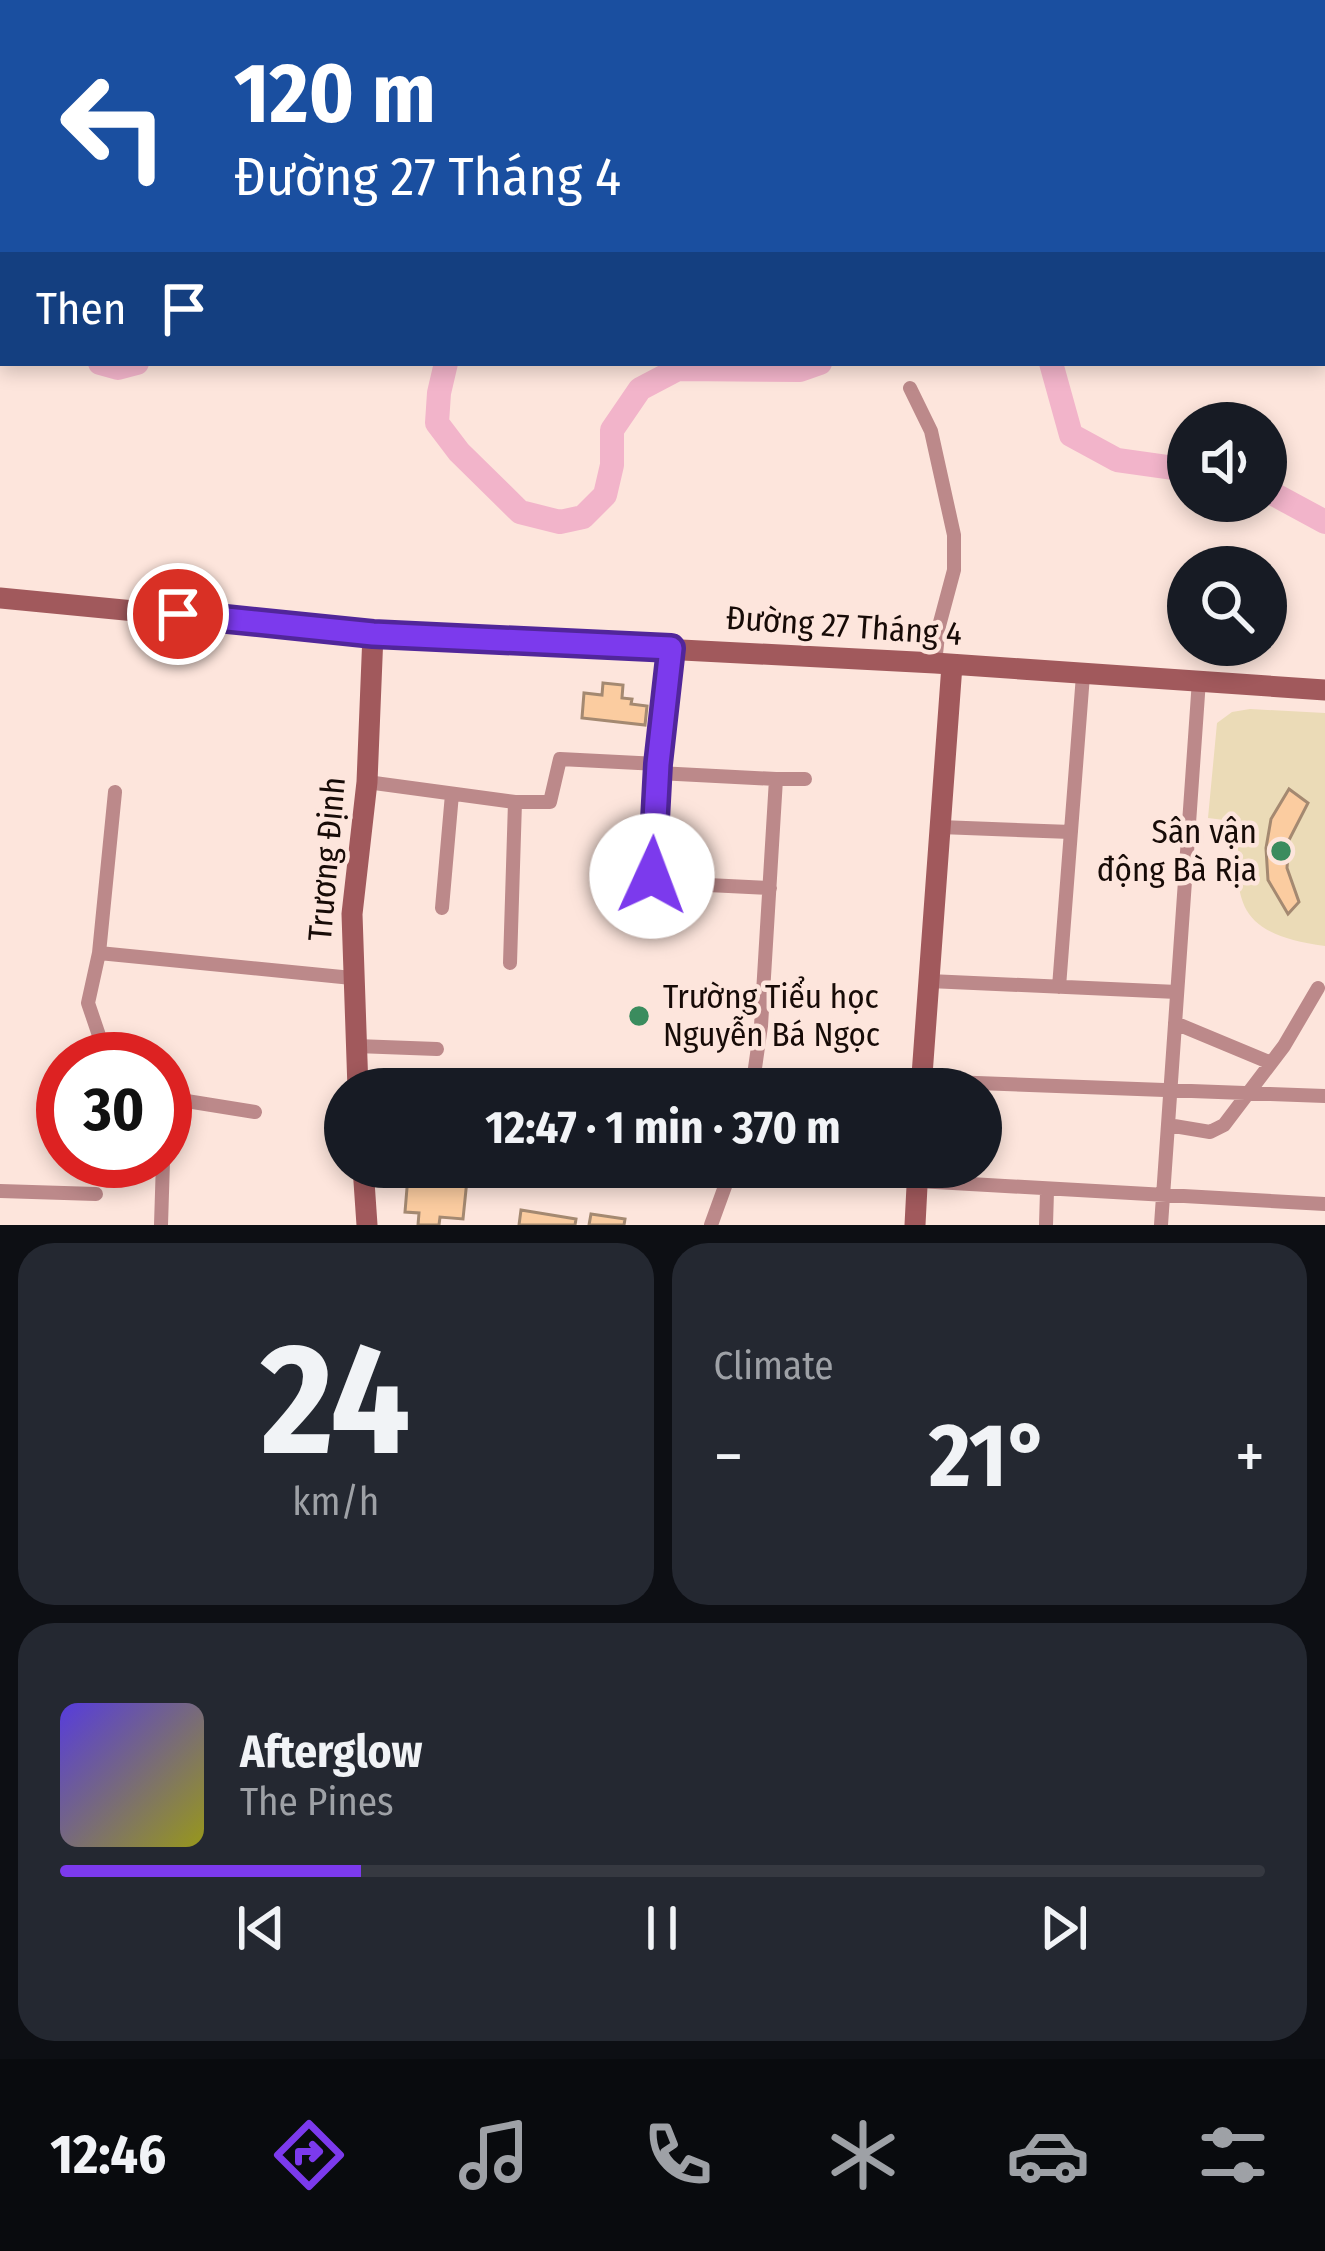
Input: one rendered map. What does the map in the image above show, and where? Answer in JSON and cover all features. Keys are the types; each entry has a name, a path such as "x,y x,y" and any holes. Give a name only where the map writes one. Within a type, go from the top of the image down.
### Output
{"street":[{"path":"910,388 931,431 955,535 954,570 939,626 944,664 940,827 923,1068"},
{"name":"Đường 27 Tháng 4","path":"0,598 373,634 1325,690"},
{"name":"Trương Định","path":"357,1068 354,893 367,782 373,634"},
{"path":"671,648 658,768 652,869 657,882 770,888"},
{"path":"1059,987 1083,675"},
{"path":"1161,1225 1199,680"},
{"path":"367,782 514,802 550,802 560,759 805,778"},
{"path":"756,1068 776,779"},
{"path":"98,1032 88,1003 99,952 115,792"},
{"path":"442,908 452,794"},
{"path":"510,963 514,802"},
{"path":"940,827 1071,832"},
{"path":"99,952 352,978"},
{"path":"929,981 1178,992"},
{"path":"1168,1125 1217,1130 1271,1063 1318,988"},
{"path":"1175,1024 1271,1063"},
{"path":"356,1046 437,1049"},
{"path":"1002,1087 1325,1096"},
{"path":"192,1101 255,1112"},
{"path":"1002,1184 1325,1204"},
{"path":"161,1225 163,1188"},
{"path":"364,1188 367,1225"},
{"path":"711,1225 724,1188"},
{"path":"916,1225 917,1188"},
{"path":"1046,1225 1047,1190"},
{"path":"0,1191 96,1193"}],"shaded area":[{"name":"Sân vận động Bà Rịa","path":"1232,712 1325,713 1325,946 1273,933 1257,922 1240,893 1240,822 1208,818 1217,723"}],"building":[{"path":"603,683 623,685 622,698 647,706 645,725 582,718 584,693 602,695"},
{"path":"1289,789 1308,803 1289,840 1287,868 1299,902 1288,914 1268,880 1266,848 1271,819"},
{"path":"407,1188 466,1188 463,1219 440,1217 439,1225 418,1225 419,1213 405,1212"},
{"path":"521,1210 576,1219 575,1225 519,1225"},
{"path":"591,1214 625,1219 624,1225 589,1225"}],"waterway":[{"path":"111,366 126,366"},
{"path":"445,366 437,423 459,452 520,512 560,522 583,517 605,495 612,465 612,430 640,389 678,369 800,370 811,366"},
{"path":"1052,366 1071,435 1117,460 1167,467"},
{"path":"1287,501 1325,522"}],"place":[{"name":"Sân vận động Bà Rịa","path":"1281,851"},
{"name":"Trường Tiểu học Nguyễn Bá Ngọc","path":"639,1016"}],"route":[{"path":"178,614 373,634 671,648 652,876"}]}
